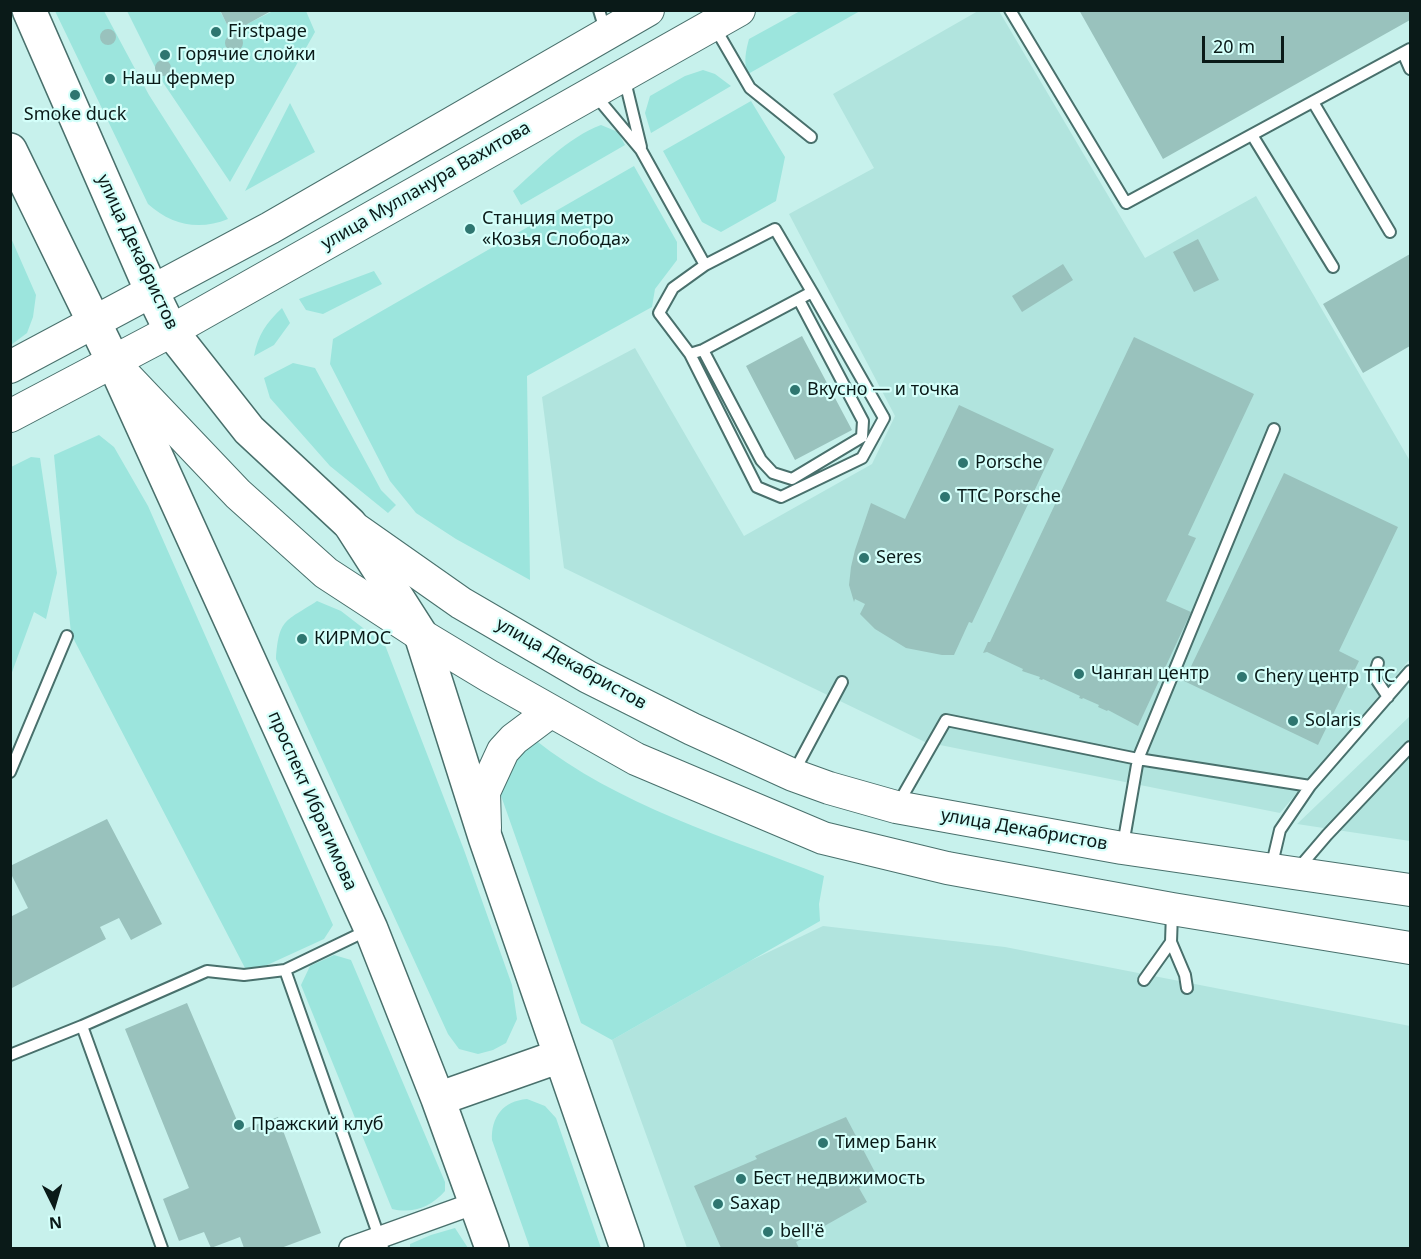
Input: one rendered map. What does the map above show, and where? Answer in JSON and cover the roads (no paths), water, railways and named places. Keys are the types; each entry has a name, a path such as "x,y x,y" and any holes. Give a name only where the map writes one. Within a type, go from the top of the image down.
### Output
{"main road":[{"name":"улица Декабристов","path":"29,10 171,331 249,430 350,524 461,603 588,677 692,729 793,775 829,788 896,807 1122,848 1410,890"},
{"path":"10,367 270,228 621,17"},
{"name":"улица Мулланура Вахитова","path":"10,416 171,331 726,18"},
{"path":"10,150 112,362 238,494 326,573 421,635 550,712 636,759 823,838 947,868 1172,909 1410,948"},
{"name":"проспект Ибрагимова","path":"112,362 370,929 438,1099 492,1248"},
{"path":"350,524 421,635 485,837 627,1248"},
{"path":"485,837 484,792 503,752 514,739 550,712"},
{"path":"438,1099 560,1056"}],"street":[{"path":"350,1248 381,1244 475,1203"}],"lane":[{"path":"1011,10 1126,203 1407,51 1410,69"},
{"path":"726,18 750,88 811,137"},
{"path":"624,75 641,150"},
{"path":"592,92 641,150 705,265"},
{"path":"1313,102 1390,232"},
{"path":"1252,135 1333,267"},
{"path":"775,229 812,292 884,418 862,458 781,497 758,487 690,354 658,313 673,288 705,265 775,229"},
{"path":"690,354 704,350 812,292"},
{"path":"704,350 760,460 773,473 792,479 862,437 863,421 799,300"},
{"path":"1122,848 1138,759 1274,429"},
{"path":"10,772 66,636"},
{"path":"1378,663 1374,676 1388,697"},
{"path":"1282,872 1280,830 1310,786 1410,671"},
{"path":"793,775 842,682"},
{"path":"896,807 946,720 1138,759 1310,786"},
{"path":"1282,872 1327,835 1410,747"},
{"path":"1172,909 1171,942 1185,975 1187,988"},
{"path":"10,1054 82,1026 207,971 244,975 285,970 370,929"},
{"path":"1144,980 1171,942"},
{"path":"285,970 381,1244"},
{"path":"82,1026 162,1248"}],"place":[{"name":"Firstpage","path":"216,32"},
{"name":"Горячие слойки","path":"165,55"},
{"name":"Наш фермер","path":"110,79"},
{"name":"Smoke duck","path":"75,95"},
{"name":"Станция метро «Козья Слобода»","path":"470,229"},
{"name":"Вкусно — и точка","path":"795,390"},
{"name":"Porsche","path":"963,463"},
{"name":"ТТС Porsche","path":"945,497"},
{"name":"Seres","path":"864,558"},
{"name":"КИРМОС","path":"302,639"},
{"name":"Чанган центр","path":"1079,674"},
{"name":"Chery центр ТТС","path":"1242,677"},
{"name":"Solaris","path":"1293,721"},
{"name":"Пражский клуб","path":"239,1125"},
{"name":"Тимер Банк","path":"823,1143"},
{"name":"Бест недвижимость","path":"741,1179"},
{"name":"Saxap","path":"718,1204"},
{"name":"bell'ё","path":"768,1232"}]}
